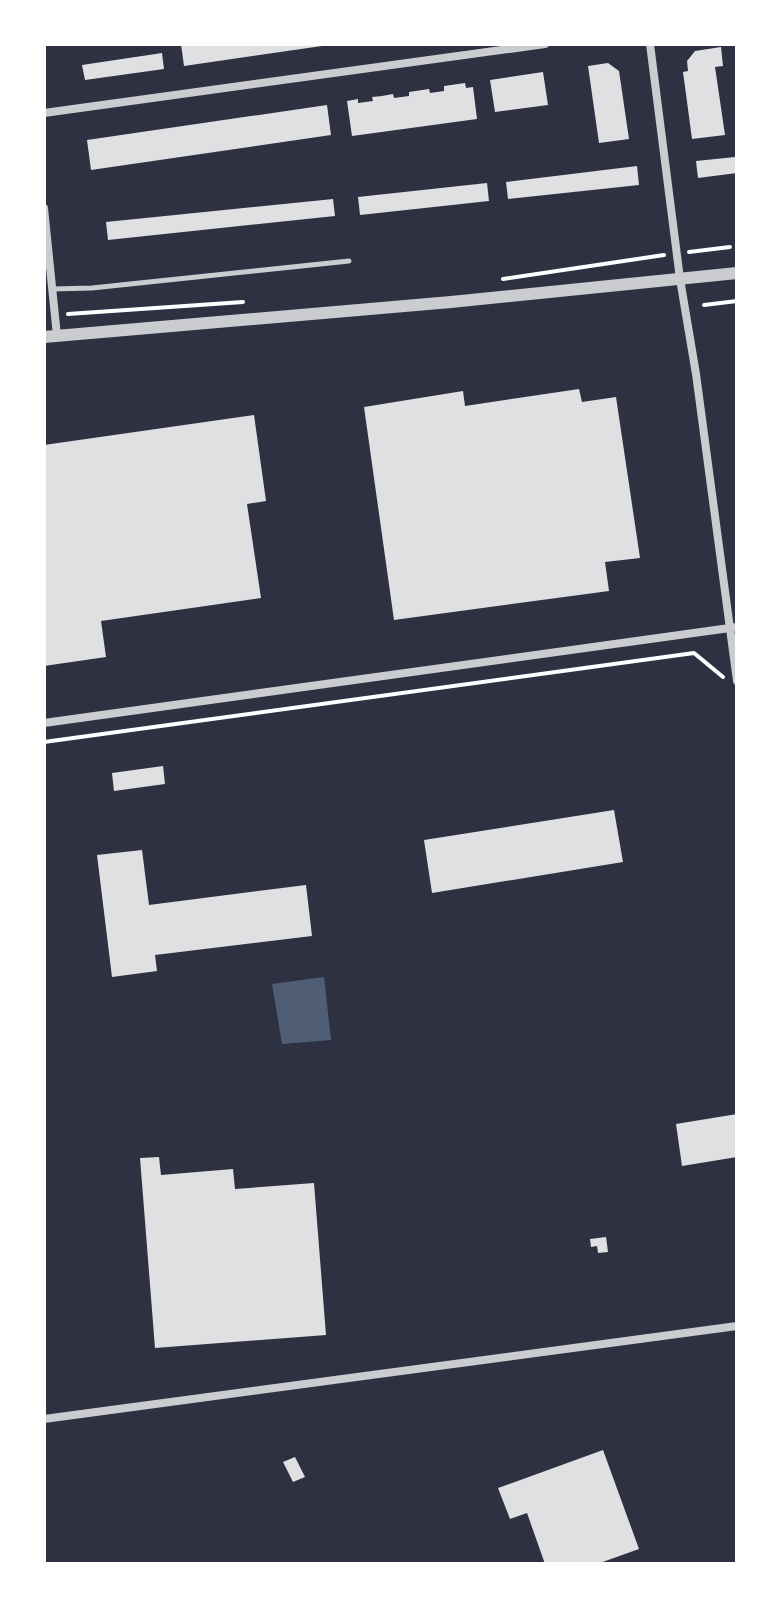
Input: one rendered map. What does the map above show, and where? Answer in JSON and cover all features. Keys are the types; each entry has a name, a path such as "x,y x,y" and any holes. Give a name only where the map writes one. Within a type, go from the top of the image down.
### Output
{"street":[{"path":"44,113 545,44"},
{"path":"650,44 680,279 733,628 737,681"},
{"path":"44,208 55,315 51,336 451,302 737,273"},
{"path":"44,723 733,628"},
{"path":"44,1419 737,1326"}],"lane":[{"path":"53,289 92,288 349,261"}],"path":[{"path":"495,280 730,247"},
{"path":"704,305 737,301"},
{"path":"55,315 245,302"},
{"path":"44,742 694,653 726,680"}],"water":[{"path":"324,977 331,1040 282,1044 272,984"}],"building":[{"path":"181,44 322,44 322,46 184,66"},
{"path":"721,47 723,66 715,67 725,135 692,139 683,72 688,71 687,61 695,51"},
{"path":"162,53 164,69 85,80 82,65"},
{"path":"608,63 619,71 629,139 599,143 588,66"},
{"path":"543,72 548,105 495,112 490,80"},
{"path":"465,83 466,88 473,87 477,119 352,136 347,101 373,101 372,97 393,94 394,98 409,96 409,92 429,89 430,93 444,91 444,86"},
{"path":"327,105 331,135 91,170 87,140"},
{"path":"737,157 737,173 698,178 696,161"},
{"path":"637,166 639,185 508,199 506,182"},
{"path":"487,183 489,201 360,215 358,197"},
{"path":"333,199 335,216 108,240 106,222"},
{"path":"579,389 582,402 616,397 640,558 605,562 609,591 394,620 364,407 463,391 465,406"},
{"path":"254,415 266,501 247,504 261,598 101,621 106,657 44,666 44,445"},
{"path":"163,766 165,784 114,791 112,773"},
{"path":"614,810 623,862 432,893 424,840"},
{"path":"142,850 149,905 306,885 312,936 155,955 157,971 112,977 97,855"},
{"path":"737,1114 737,1157 682,1166 676,1124"},
{"path":"159,1157 161,1175 233,1169 235,1189 314,1183 326,1335 155,1348 140,1158"},
{"path":"606,1237 608,1252 598,1253 597,1246 591,1247 590,1239"},
{"path":"603,1450 639,1549 597,1564 545,1564 527,1513 510,1519 498,1488"},
{"path":"295,1457 305,1477 293,1482 283,1462"}]}
